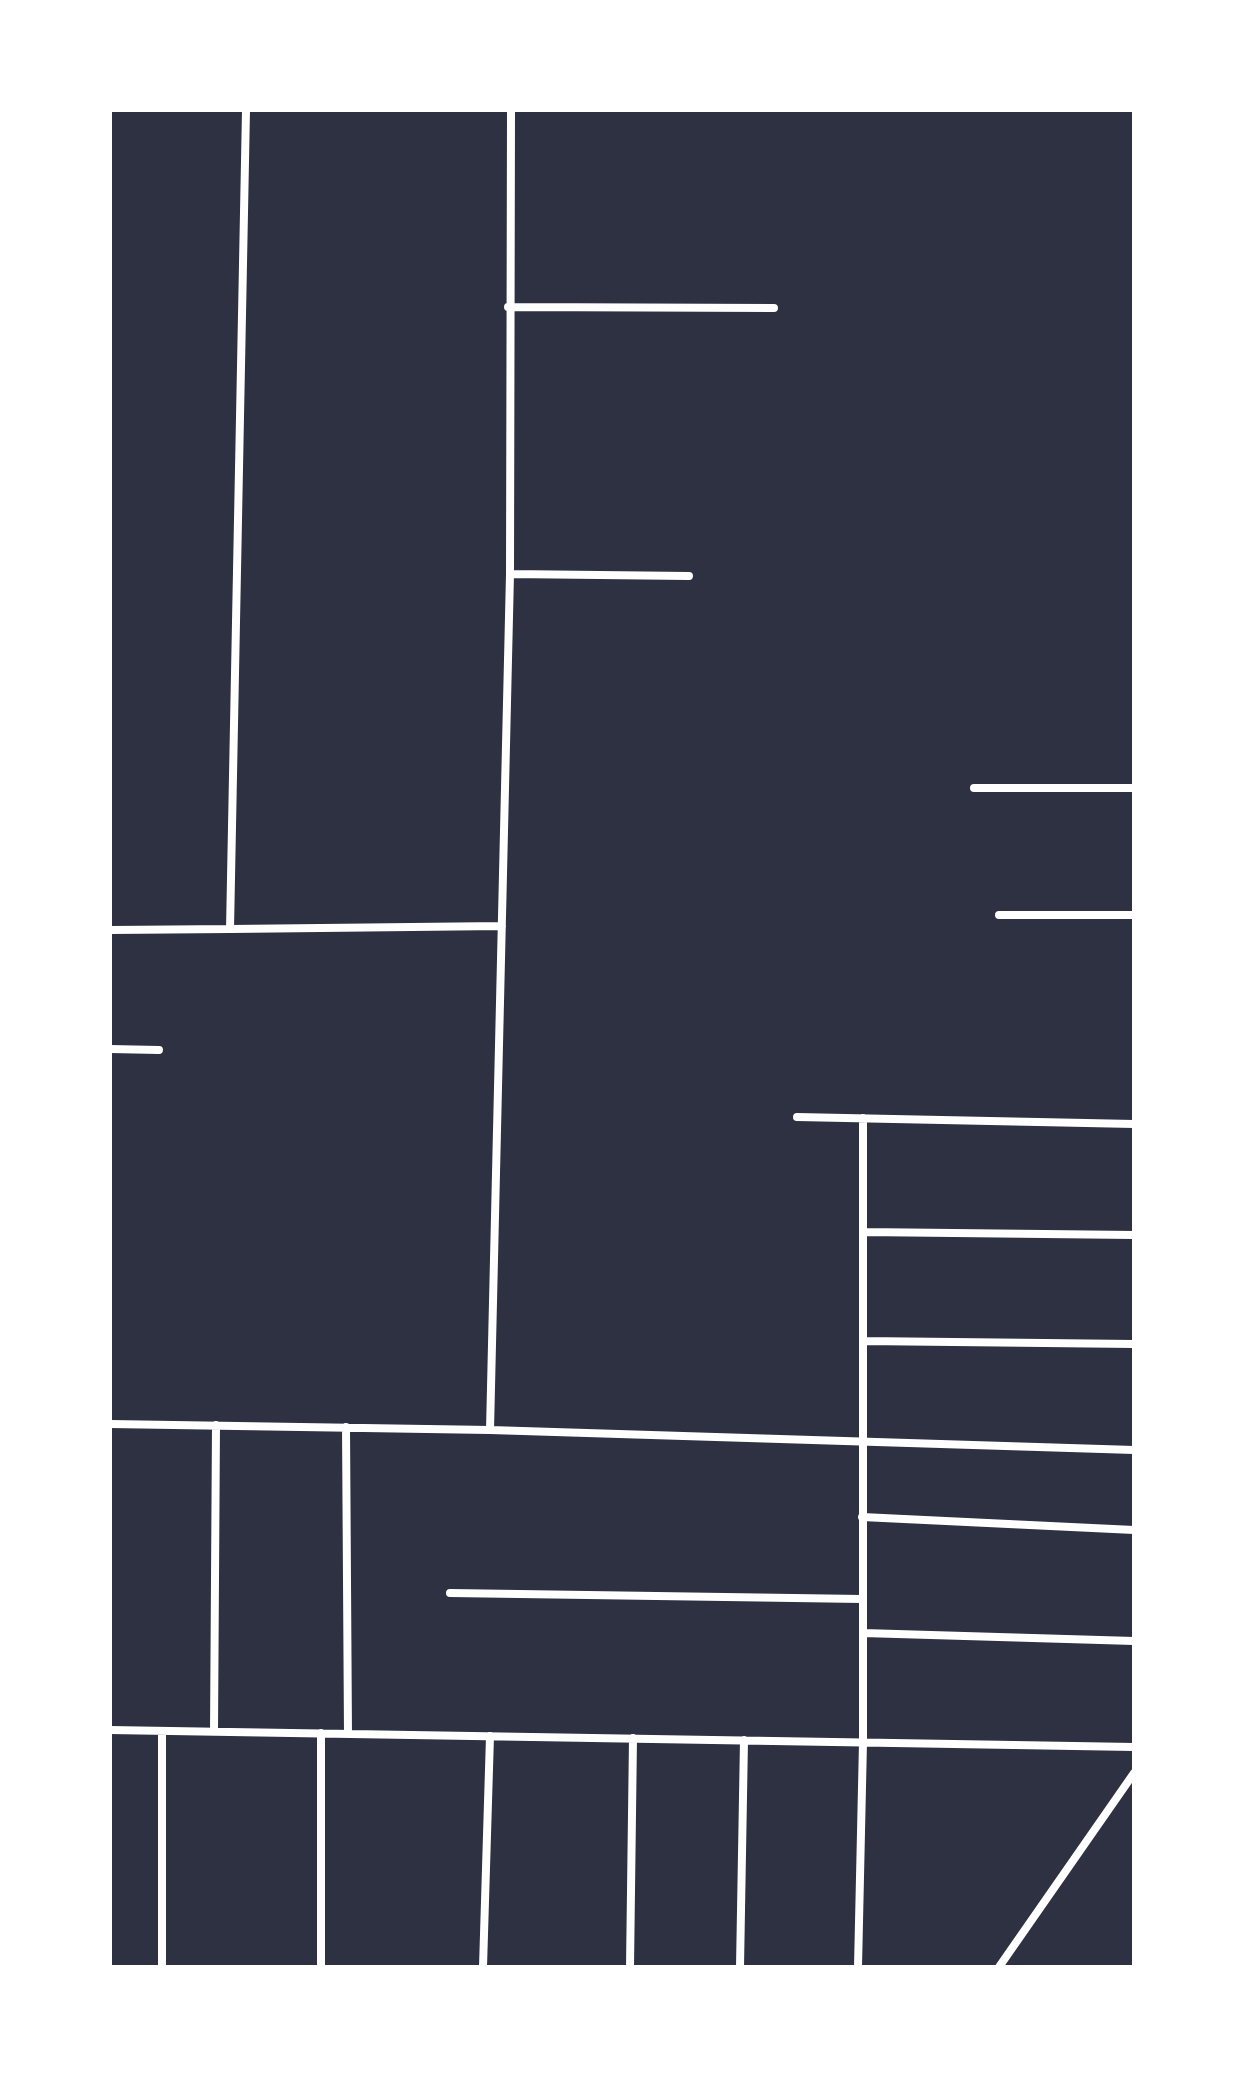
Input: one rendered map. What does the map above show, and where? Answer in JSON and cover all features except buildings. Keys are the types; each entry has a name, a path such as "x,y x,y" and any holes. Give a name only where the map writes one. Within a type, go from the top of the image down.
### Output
{"street":[{"path":"230,929 246,110"},
{"path":"490,1430 510,574 508,307 511,110"},
{"path":"508,307 774,308"},
{"path":"510,574 689,576"},
{"path":"974,788 1134,788"},
{"path":"999,915 1134,915"},
{"path":"110,930 502,926"},
{"path":"110,1049 159,1050"},
{"path":"797,1117 1134,1124"},
{"path":"858,1967 863,1742 863,1118"},
{"path":"863,1232 1134,1235"},
{"path":"863,1341 1134,1344"},
{"path":"110,1424 863,1439 1134,1450"},
{"path":"214,1731 216,1425"},
{"path":"346,1427 348,1734"},
{"path":"862,1517 1134,1530"},
{"path":"450,1593 862,1599"},
{"path":"863,1633 1134,1641"},
{"path":"110,1730 1134,1747"},
{"path":"162,1731 162,1967"},
{"path":"321,1733 321,1967"},
{"path":"483,1967 490,1736"},
{"path":"630,1967 633,1738"},
{"path":"740,1967 744,1740"},
{"path":"999,1967 1134,1773"}]}
